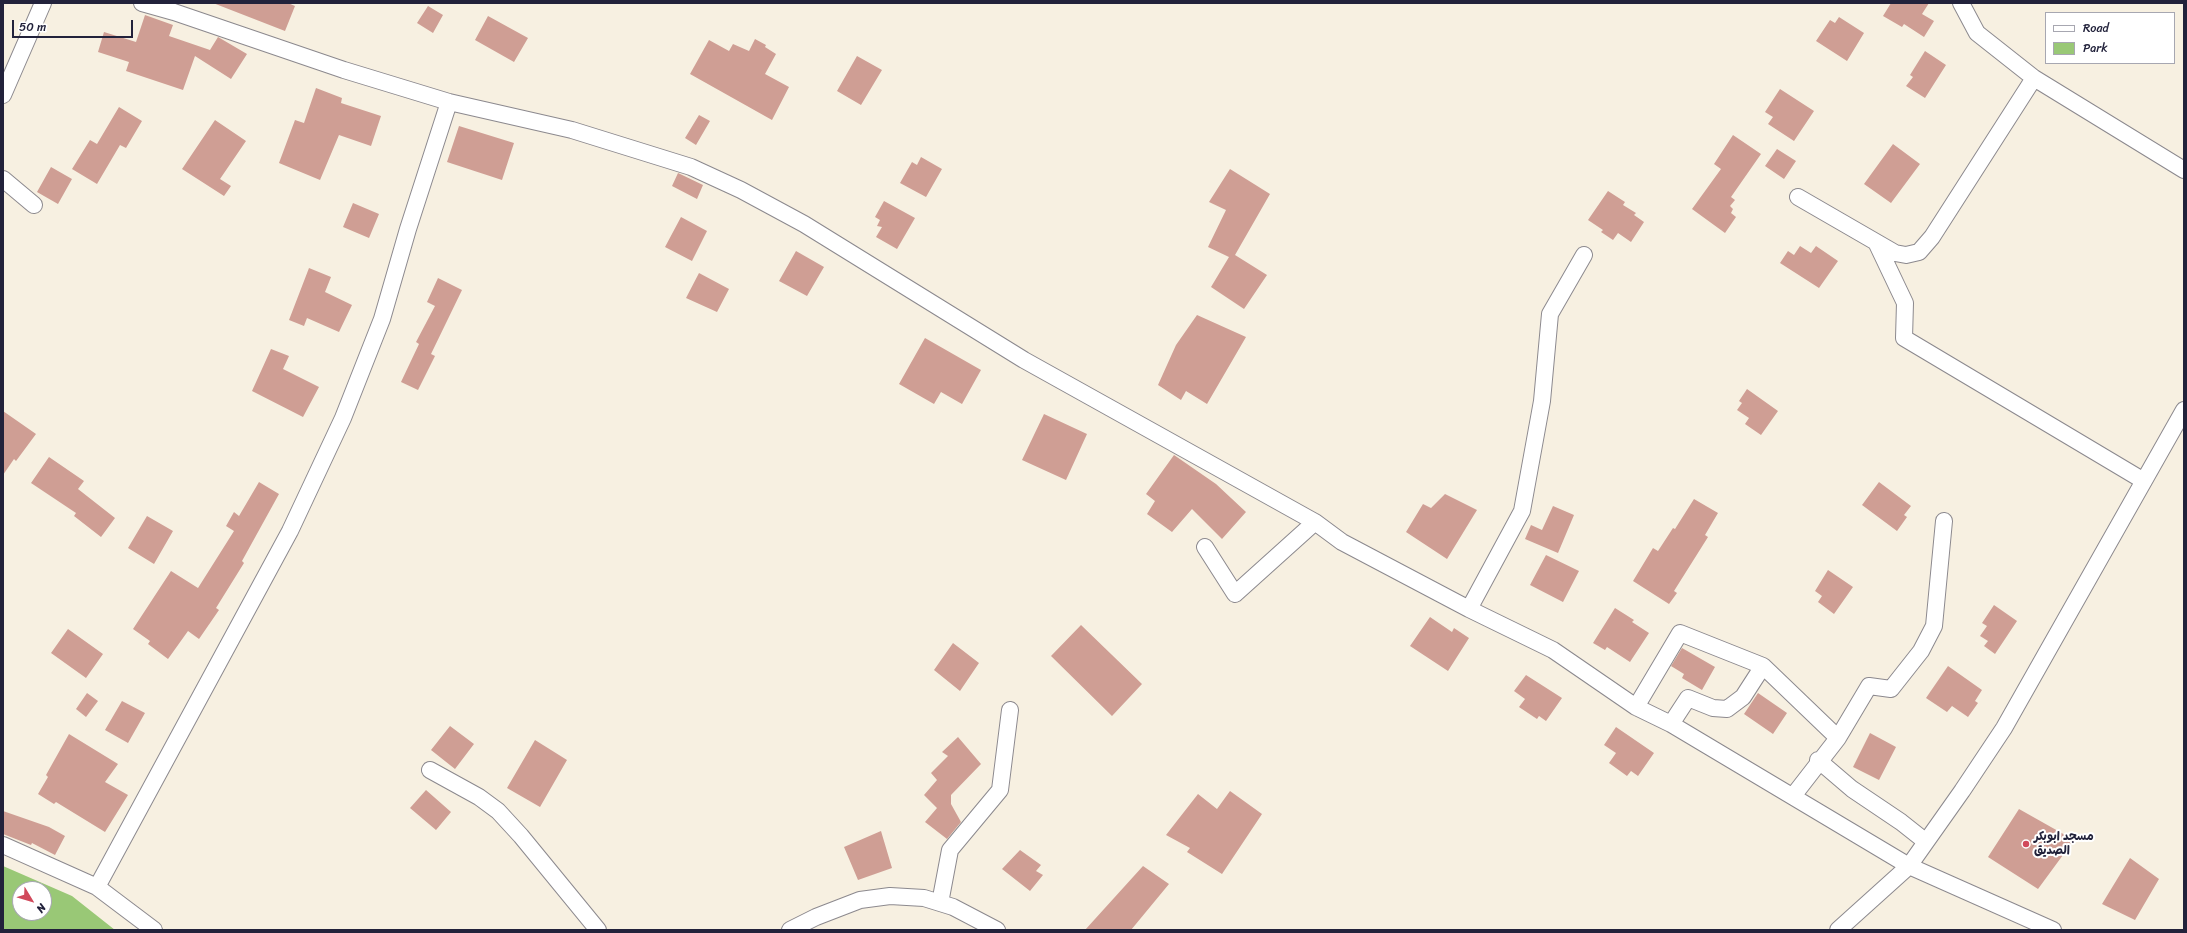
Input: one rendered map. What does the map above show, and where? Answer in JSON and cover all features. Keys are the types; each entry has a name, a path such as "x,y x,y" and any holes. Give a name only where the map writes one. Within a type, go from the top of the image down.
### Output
{"street":[{"path":"3,95 43,3"},
{"path":"142,3 176,7 344,70 449,102 572,130 691,168 741,190 804,224 1024,360 1315,522 1342,542 1469,609 1553,650 1636,707 1672,724 1909,866 2053,930"},
{"path":"1961,3 1977,33 2034,78 2184,170"},
{"path":"1798,197 1894,253 1906,255 1919,252 1932,237 2034,78"},
{"path":"97,887 286,538 343,418 382,319 408,229 449,102"},
{"path":"3,179 34,206"},
{"path":"1876,242 1905,303 1904,338 2144,481"},
{"path":"1469,609 1522,511 1542,401 1550,314 1584,255"},
{"path":"1838,930 1909,866 2004,728 2184,410"},
{"path":"1793,796 1818,760 1838,738 1869,686 1891,689 1921,651 1934,626 1944,521"},
{"path":"1205,547 1234,594 1315,522"},
{"path":"1636,707 1680,633 1763,666 1838,738"},
{"path":"1672,724 1688,698 1713,708 1727,709 1743,697 1763,666"},
{"path":"940,903 950,850 1000,790 1010,710"},
{"path":"1818,760 1852,789 1901,822 1925,841"},
{"path":"430,770 479,797 498,811 521,836 598,930"},
{"path":"3,845 97,887 154,930"},
{"path":"790,930 816,917 860,900 890,896 924,898 953,907 997,930"}],"green space":[{"path":"3,866 38,881 12,881 12,921 52,921 52,887 72,896 115,930 3,930"}],"building":[{"path":"213,3 288,3 295,6 285,31"},
{"path":"1891,3 1929,3 1922,14 1934,21 1924,37 1904,24 1902,27 1883,16"},
{"path":"428,6 443,15 433,33 417,23"},
{"path":"145,15 173,25 169,36 210,50 218,37 247,54 231,79 195,56 183,90 126,71 129,62 98,52 104,32 136,42"},
{"path":"488,16 528,38 514,62 475,40"},
{"path":"1839,17 1864,33 1847,61 1816,41 1830,20 1835,23"},
{"path":"755,39 766,45 765,47 776,54 765,74 789,87 772,120 690,74 709,40 729,51 733,44 749,51"},
{"path":"1925,51 1946,65 1925,98 1906,86 1913,77 1910,75"},
{"path":"857,56 882,70 861,105 837,91"},
{"path":"316,88 342,98 341,103 381,116 371,146 339,135 320,180 279,163 295,120 304,123"},
{"path":"1780,89 1814,111 1794,141 1768,124 1773,117 1765,112"},
{"path":"119,107 142,121 126,148 120,145 97,184 72,169 90,140 97,144"},
{"path":"699,115 710,121 696,145 685,138"},
{"path":"215,120 246,141 220,179 231,186 224,196 182,169"},
{"path":"459,126 514,143 502,180 447,162"},
{"path":"1733,135 1761,154 1731,197 1735,200 1730,206 1733,209 1731,213 1736,217 1725,233 1692,209 1721,169 1714,164"},
{"path":"1893,144 1920,164 1891,203 1864,184"},
{"path":"1777,149 1796,161 1784,179 1765,166"},
{"path":"921,157 942,169 926,197 900,183 912,162 917,165"},
{"path":"51,167 72,179 58,204 37,192"},
{"path":"1230,169 1270,194 1235,255 1267,275 1244,309 1211,287 1229,257 1208,247 1226,210 1209,202"},
{"path":"678,173 703,185 697,199 672,186"},
{"path":"1608,191 1625,202 1623,205 1636,213 1634,215 1644,222 1631,242 1618,233 1613,240 1601,232 1603,230 1588,220"},
{"path":"884,201 915,218 897,249 876,237 882,227 877,226 880,220 875,217"},
{"path":"353,203 379,214 369,238 343,227"},
{"path":"681,217 707,231 692,261 665,247"},
{"path":"1800,246 1811,253 1816,246 1838,261 1819,288 1780,263 1788,251 1794,255"},
{"path":"796,251 824,267 807,296 779,281"},
{"path":"309,268 331,277 325,292 352,305 339,332 307,318 304,326 289,320"},
{"path":"699,273 729,289 717,312 686,298"},
{"path":"438,278 462,290 431,354 435,356 418,390 401,382 419,344 416,342 435,306 427,302"},
{"path":"1197,315 1246,337 1207,404 1186,391 1181,400 1158,385 1176,345"},
{"path":"925,338 981,370 962,404 941,392 934,404 899,384"},
{"path":"271,349 289,356 283,369 319,387 303,417 252,391"},
{"path":"1747,389 1778,411 1761,435 1745,424 1749,418 1737,410 1742,403 1739,401"},
{"path":"3,411 36,434 16,461 14,459 3,475"},
{"path":"1044,414 1087,434 1066,480 1022,460"},
{"path":"1174,455 1216,484 1246,512 1222,539 1192,509 1172,532 1147,514 1155,501 1146,494"},
{"path":"49,457 84,481 78,489 115,518 101,537 74,516 76,513 31,483"},
{"path":"259,482 279,494 242,561 244,563 216,608 219,610 199,639 188,631 168,659 148,644 150,641 133,629 171,571 198,588 234,531 226,526 234,512 239,516"},
{"path":"1879,482 1911,506 1904,515 1907,517 1897,531 1862,505"},
{"path":"1445,494 1477,510 1447,559 1406,532 1423,504 1431,508"},
{"path":"1694,499 1718,513 1705,535 1708,537 1674,591 1677,593 1669,604 1633,581 1653,548 1658,551 1673,528 1675,529"},
{"path":"1553,506 1574,515 1558,553 1525,539 1531,525 1542,530"},
{"path":"147,516 173,531 154,564 128,548"},
{"path":"1546,555 1579,571 1563,602 1530,585"},
{"path":"1828,570 1853,587 1834,614 1818,602 1822,596 1815,591"},
{"path":"1994,605 2017,621 1995,654 1984,646 1988,641 1980,636 1987,626 1982,623"},
{"path":"1615,608 1634,620 1632,622 1649,633 1630,662 1607,647 1605,650 1593,643"},
{"path":"1430,617 1452,632 1454,628 1469,638 1448,671 1410,646"},
{"path":"1081,625 1142,684 1112,716 1051,656"},
{"path":"68,629 103,654 86,678 51,653"},
{"path":"953,643 979,663 960,691 934,670"},
{"path":"1682,648 1715,667 1702,690 1682,678 1684,674 1671,666"},
{"path":"1948,666 1982,690 1975,701 1978,703 1968,717 1952,706 1947,712 1926,698"},
{"path":"1526,675 1562,698 1546,721 1539,716 1537,719 1519,707 1525,699 1514,691"},
{"path":"87,693 98,701 86,717 76,709"},
{"path":"1758,693 1787,713 1773,734 1744,714"},
{"path":"122,701 145,713 128,743 105,730"},
{"path":"450,726 474,744 455,769 431,750"},
{"path":"1616,727 1654,753 1638,776 1631,771 1627,776 1609,763 1616,753 1604,745"},
{"path":"1870,733 1896,747 1879,780 1853,767"},
{"path":"69,734 118,764 105,782 128,795 105,832 56,802 54,804 38,794 48,777 46,775"},
{"path":"958,737 981,764 951,795 951,804 961,822 947,839 925,822 937,808 924,795 937,780 931,773 948,756 942,752"},
{"path":"535,740 567,760 540,807 507,788"},
{"path":"426,790 451,812 436,830 410,808"},
{"path":"1230,791 1262,814 1222,874 1187,852 1190,848 1166,835 1198,794 1217,809"},
{"path":"2019,809 2074,840 2038,889 1988,857"},
{"path":"3,811 49,827 65,836 55,855 32,843 31,845 3,834"},
{"path":"881,831 892,868 858,880 844,847"},
{"path":"1020,850 1041,865 1036,871 1043,875 1030,891 1002,869"},
{"path":"2130,858 2159,879 2135,920 2102,904"},
{"path":"1143,866 1169,884 1131,930 1085,930"}],"place":[{"name":"مسجد ابوبكر الصديق","path":"2026,844"}]}
